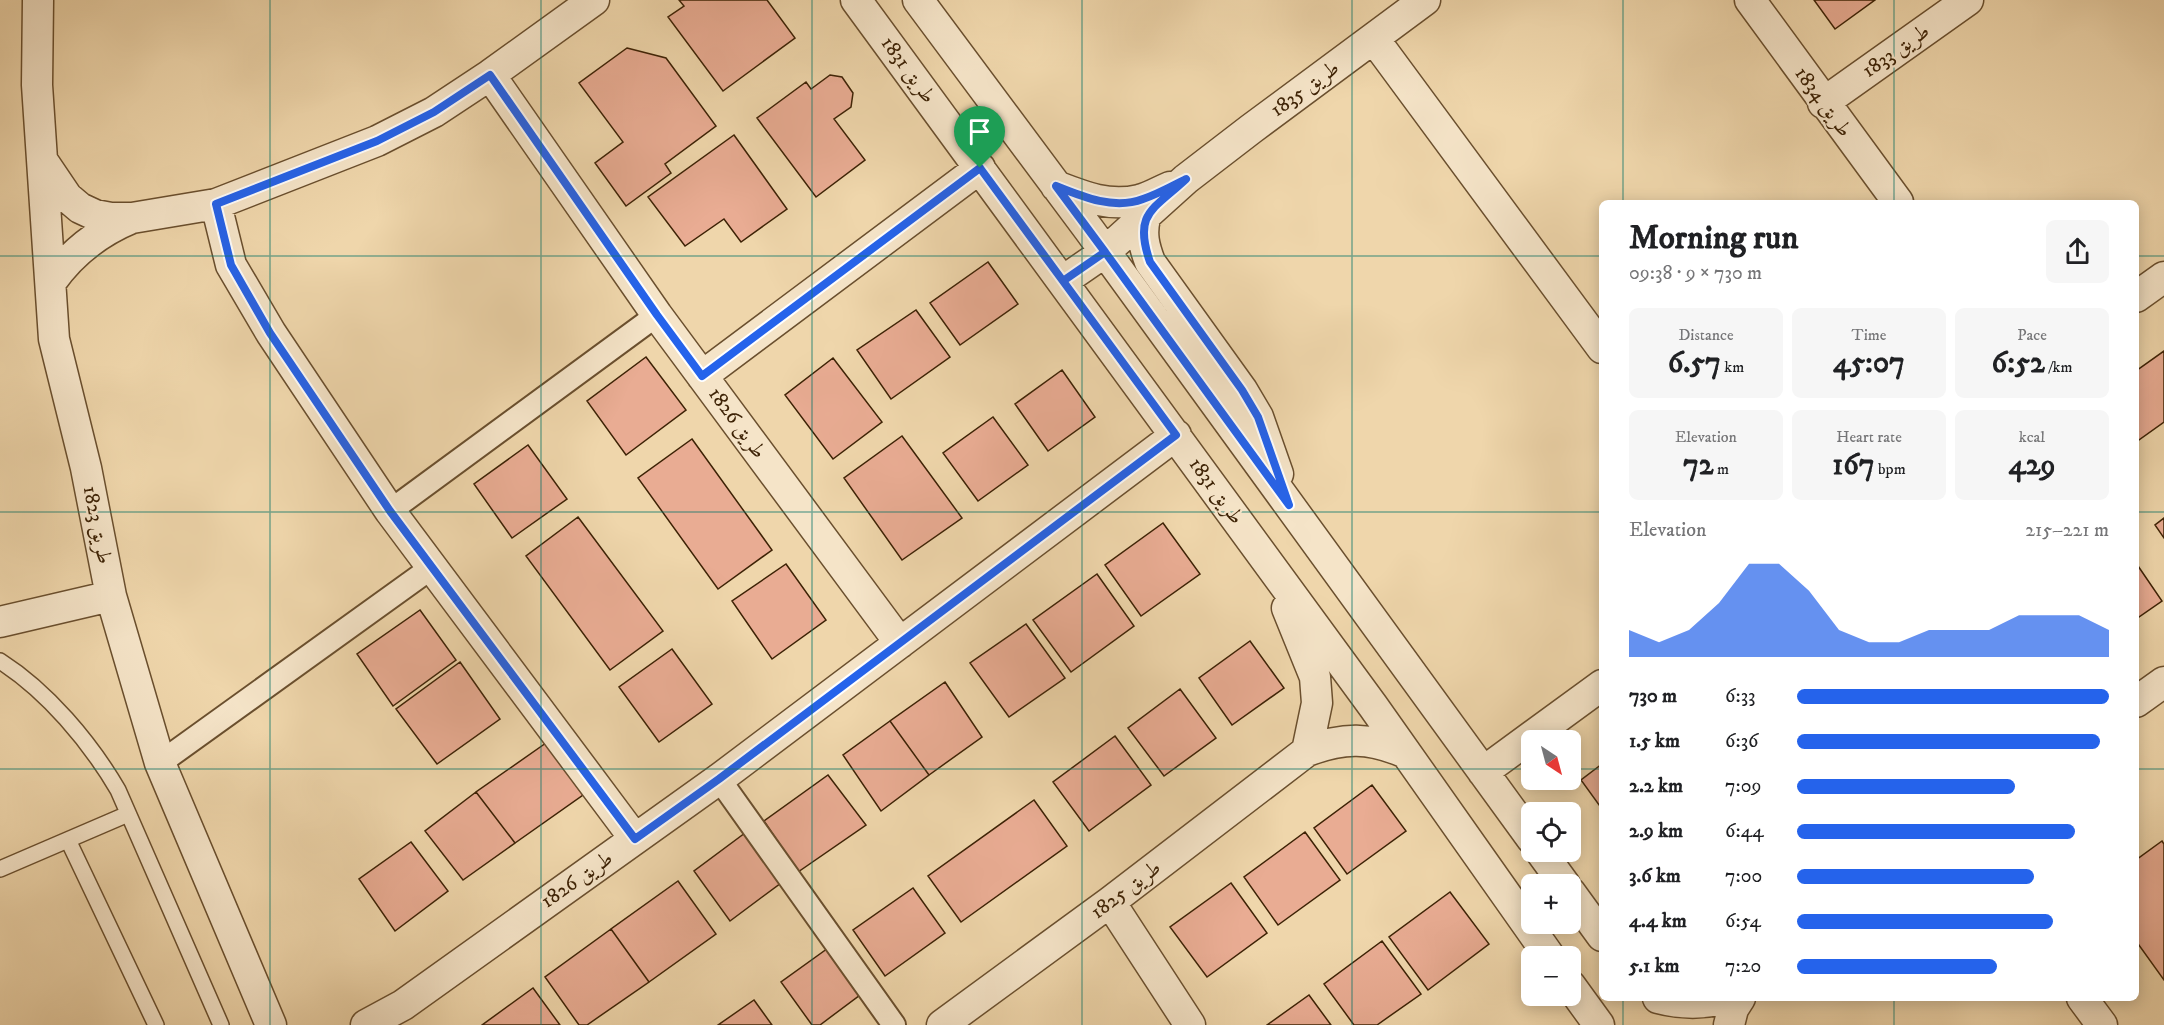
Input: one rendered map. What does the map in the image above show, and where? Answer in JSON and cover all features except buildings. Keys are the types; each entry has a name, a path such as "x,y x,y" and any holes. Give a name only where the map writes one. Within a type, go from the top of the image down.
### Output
{"street":[{"name":"طريق 1823","path":"38,0 37,85 54,339 86,468 111,596 160,762 271,1025"},
{"path":"41,159 67,197 80,208 95,215 132,218 216,204 377,141 434,112 490,75 594,0"},
{"name":"طريق 1831","path":"856,0 1176,435 1542,946"},
{"path":"918,0 1105,252 1521,824"},
{"name":"طريق 1835","path":"1063,281 1105,252 1186,179 1425,0"},
{"name":"طريق 1834","path":"1750,0 1823,103 1896,200"},
{"name":"طريق 1833","path":"1823,103 1968,0"},
{"path":"1374,39 1599,344"},
{"name":"طريق 1826","path":"490,75 657,315 900,643"},
{"name":"طريق 1826","path":"702,376 980,168"},
{"name":"طريق 1835","path":"1056,186 1086,198 1113,203 1141,200 1186,179"},
{"path":"216,204 231,265 270,333 431,568 635,839"},
{"path":"51,282 61,268 86,243 100,233 132,218"},
{"path":"1145,218 1142,230 1143,243 1150,262 1242,390 1258,417 1289,505"},
{"path":"2139,295 2164,277"},
{"path":"390,511 657,315"},
{"name":"طريق 1826","path":"366,1025 409,1015 635,839 719,779 1176,435"},
{"path":"1268,563 1314,677 1317,703 1307,751"},
{"path":"160,762 431,568"},
{"path":"0,622 111,596"},
{"path":"2139,700 2164,682"},
{"path":"1483,772 1599,687"},
{"name":"طريق 1825","path":"942,1025 1110,902 1307,751 1325,744 1365,740 1406,753"},
{"path":"719,779 894,1025"},
{"path":"1110,902 1190,1025"},
{"path":"1581,907 1599,932"},
{"path":"1581,1000 1599,1025"},
{"path":"1649,1001 1667,1025"},
{"path":"1673,1001 1688,1004 1714,1001"},
{"path":"1729,1025 1733,1009 1738,1001"},
{"path":"2084,1001 2102,1025"}],"lane":[{"path":"0,661 63,715 103,765 118,790 221,1025"},
{"path":"0,869 128,814"},
{"path":"68,840 156,1025"}],"route":[{"path":"980,168 702,376 490,75 434,112 377,141 216,204 231,265 270,333 431,568 635,839 719,779 1176,435 1063,281 1105,252 1289,505 1258,417 1242,390 1150,262 1143,243 1142,230 1145,218 1186,179 1141,200 1113,203 1086,198 1056,186 1105,252 1063,281 980,168"}]}
